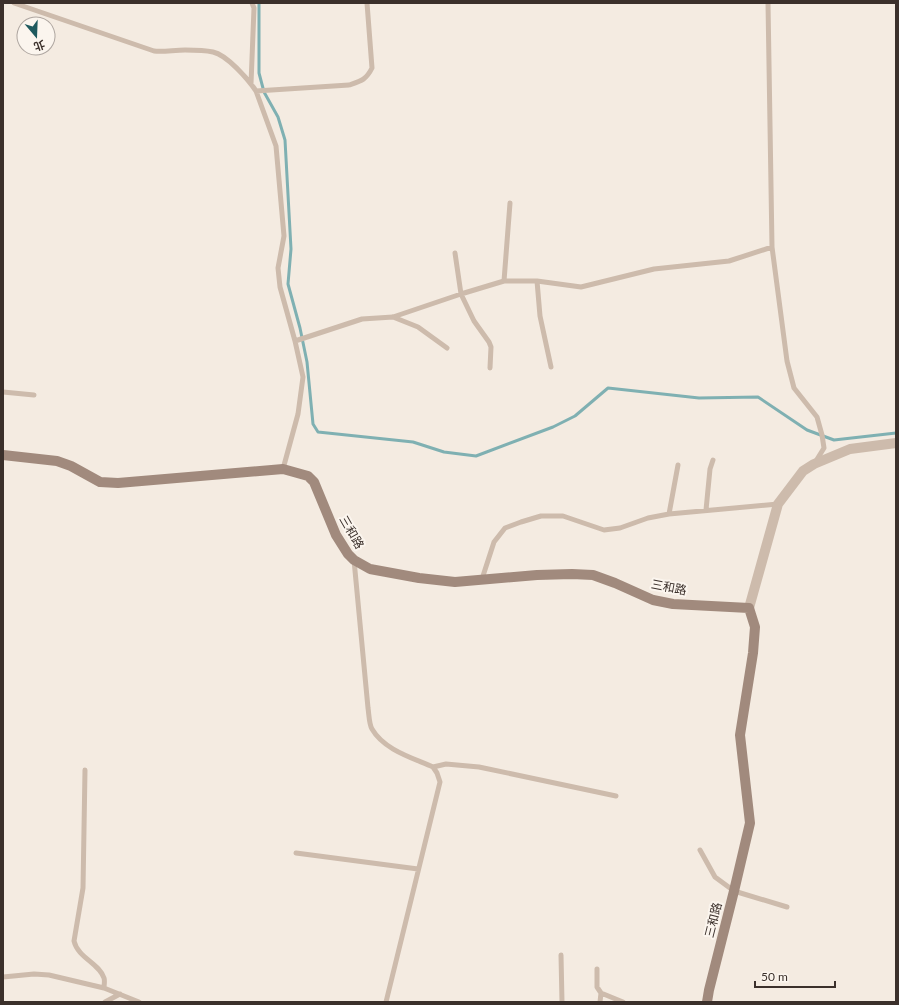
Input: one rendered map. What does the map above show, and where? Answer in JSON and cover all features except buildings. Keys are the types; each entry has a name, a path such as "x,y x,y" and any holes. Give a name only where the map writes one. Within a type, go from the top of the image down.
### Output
{"main road":[{"name":"三和路","path":"3,455 57,461 71,466 100,482 118,484 283,469 308,476 314,482 336,535 348,554 354,560 370,569 419,578 455,582 537,575 593,575 653,600 673,604 749,608 755,627 740,735 750,823 707,1002"}],"street":[{"path":"749,608 778,504 803,471 814,464 850,449 896,443"}],"lane":[{"path":"14,3 154,51 165,52 183,50 214,52 232,63 256,91 276,146 284,236 278,268 280,287 295,341 302,377 298,414 283,469"},
{"path":"251,84 254,8 252,3"},
{"path":"256,91 349,85 361,81 368,76 372,68 367,3"},
{"path":"768,3 772,247 787,362 794,388 817,417 822,435 824,448 814,464"},
{"path":"504,281 510,203"},
{"path":"295,341 308,338 362,318 393,317 504,281 537,281 581,287 654,269 729,261 772,247"},
{"path":"455,253 461,294 474,321 491,347 490,368"},
{"path":"537,281 540,316 551,367"},
{"path":"393,317 418,328 447,348"},
{"path":"3,392 34,395"},
{"path":"706,510 710,469 713,460"},
{"path":"670,514 678,465"},
{"path":"482,579 494,542 505,528 541,516 563,516 604,530 611,530 648,518 670,514 778,504"},
{"path":"354,560 371,728 378,737 390,747 433,767 440,782 386,1002"},
{"path":"433,767 446,764 479,767 616,796"},
{"path":"85,770 83,888 74,941 76,949 97,968 104,978 104,988"},
{"path":"700,850 715,877 734,890 787,906"},
{"path":"296,854 418,869"},
{"path":"561,955 562,1002"},
{"path":"597,969 597,987 601,993 623,1002"},
{"path":"3,977 49,974 104,988 139,1002"},
{"path":"600,1002 601,993"},
{"path":"105,1002 120,994"}],"waterway":[{"path":"259,3 259,73 264,92 278,117 285,140 291,249 288,284 300,328 307,362 313,424 318,432 413,442 444,452 476,456 553,427 575,416 608,388 699,398 758,397 807,430 834,440 896,433"}]}
